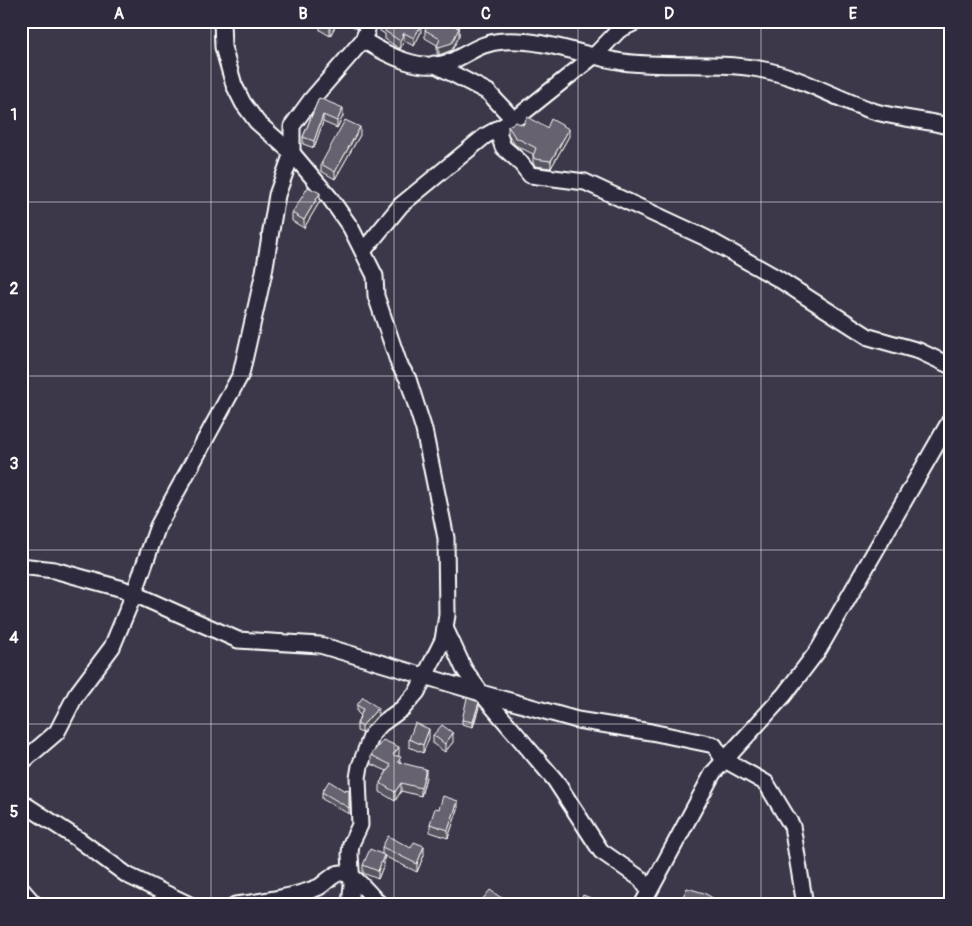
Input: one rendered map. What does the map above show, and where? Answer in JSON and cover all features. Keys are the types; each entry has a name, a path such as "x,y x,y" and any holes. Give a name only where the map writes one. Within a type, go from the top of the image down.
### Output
{"street":[{"path":"222,21 224,47 234,85 243,103 257,122 292,153 343,216 364,250 375,276 376,296 399,364 408,379 424,430 439,499 446,546 446,630 417,692 403,708 376,729 360,766 358,794 361,816 360,825 351,844 350,905"},
{"path":"21,763 57,732 76,696 112,647 134,594 158,526 241,374 264,272 277,195 292,153 292,126 363,40 367,30 366,21"},
{"path":"364,250 401,205 485,136 514,120 595,55 619,30 638,21"},
{"path":"363,40 399,59 434,64 451,61 472,48 503,41 535,42 623,62 670,66 739,66 760,69 788,75 872,110 951,127"},
{"path":"434,64 488,92 514,120"},
{"path":"497,129 502,147 519,161 530,175 585,182 706,238 777,278 869,337 919,351 951,366"},
{"path":"642,905 705,786 723,759 802,674 866,569 951,418"},
{"path":"21,566 54,570 134,594 238,640 320,645 577,720 714,745 723,759 766,783 792,826 805,905"},
{"path":"446,630 464,669 481,693 555,780 601,850 641,879 649,891"},
{"path":"21,802 78,839 127,875 190,905"},
{"path":"234,905 304,892 320,886 337,874 351,876 381,905"},
{"path":"21,889 35,905"}],"building":[{"path":"320,21 333,21 330,27"},
{"path":"381,21 415,21 421,25 414,38 404,33 400,41 385,31 387,27 380,24"},
{"path":"430,21 458,21 456,27 459,28 452,43 437,46 440,39 425,30"},
{"path":"319,98 343,108 337,121 323,115 314,141 303,137"},
{"path":"527,117 547,128 551,119 569,129 551,161 535,159 533,156 536,148 515,137 508,126 516,122 523,125"},
{"path":"345,120 360,127 335,172 321,164"},
{"path":"308,187 320,193 304,220 292,213"},
{"path":"363,697 378,708 362,726 357,724 363,709 357,705"},
{"path":"467,698 479,702 473,722 462,720"},
{"path":"415,723 429,729 423,745 409,739"},
{"path":"442,725 453,733 445,744 433,735"},
{"path":"383,740 399,747 393,755 401,757 398,762 426,769 421,788 401,783 395,792 380,783 391,765 371,755"},
{"path":"329,781 345,791 346,789 349,790 349,808 322,792"},
{"path":"443,796 458,801 448,830 430,824 435,808 439,809"},
{"path":"388,836 411,848 414,842 424,846 417,864 382,847"},
{"path":"370,849 384,855 378,871 363,865"},
{"path":"687,888 704,893 725,905 679,905"},
{"path":"490,890 518,905 486,905 481,901"},
{"path":"583,895 608,905 578,905"},
{"path":"662,899 674,905 660,905"}]}
